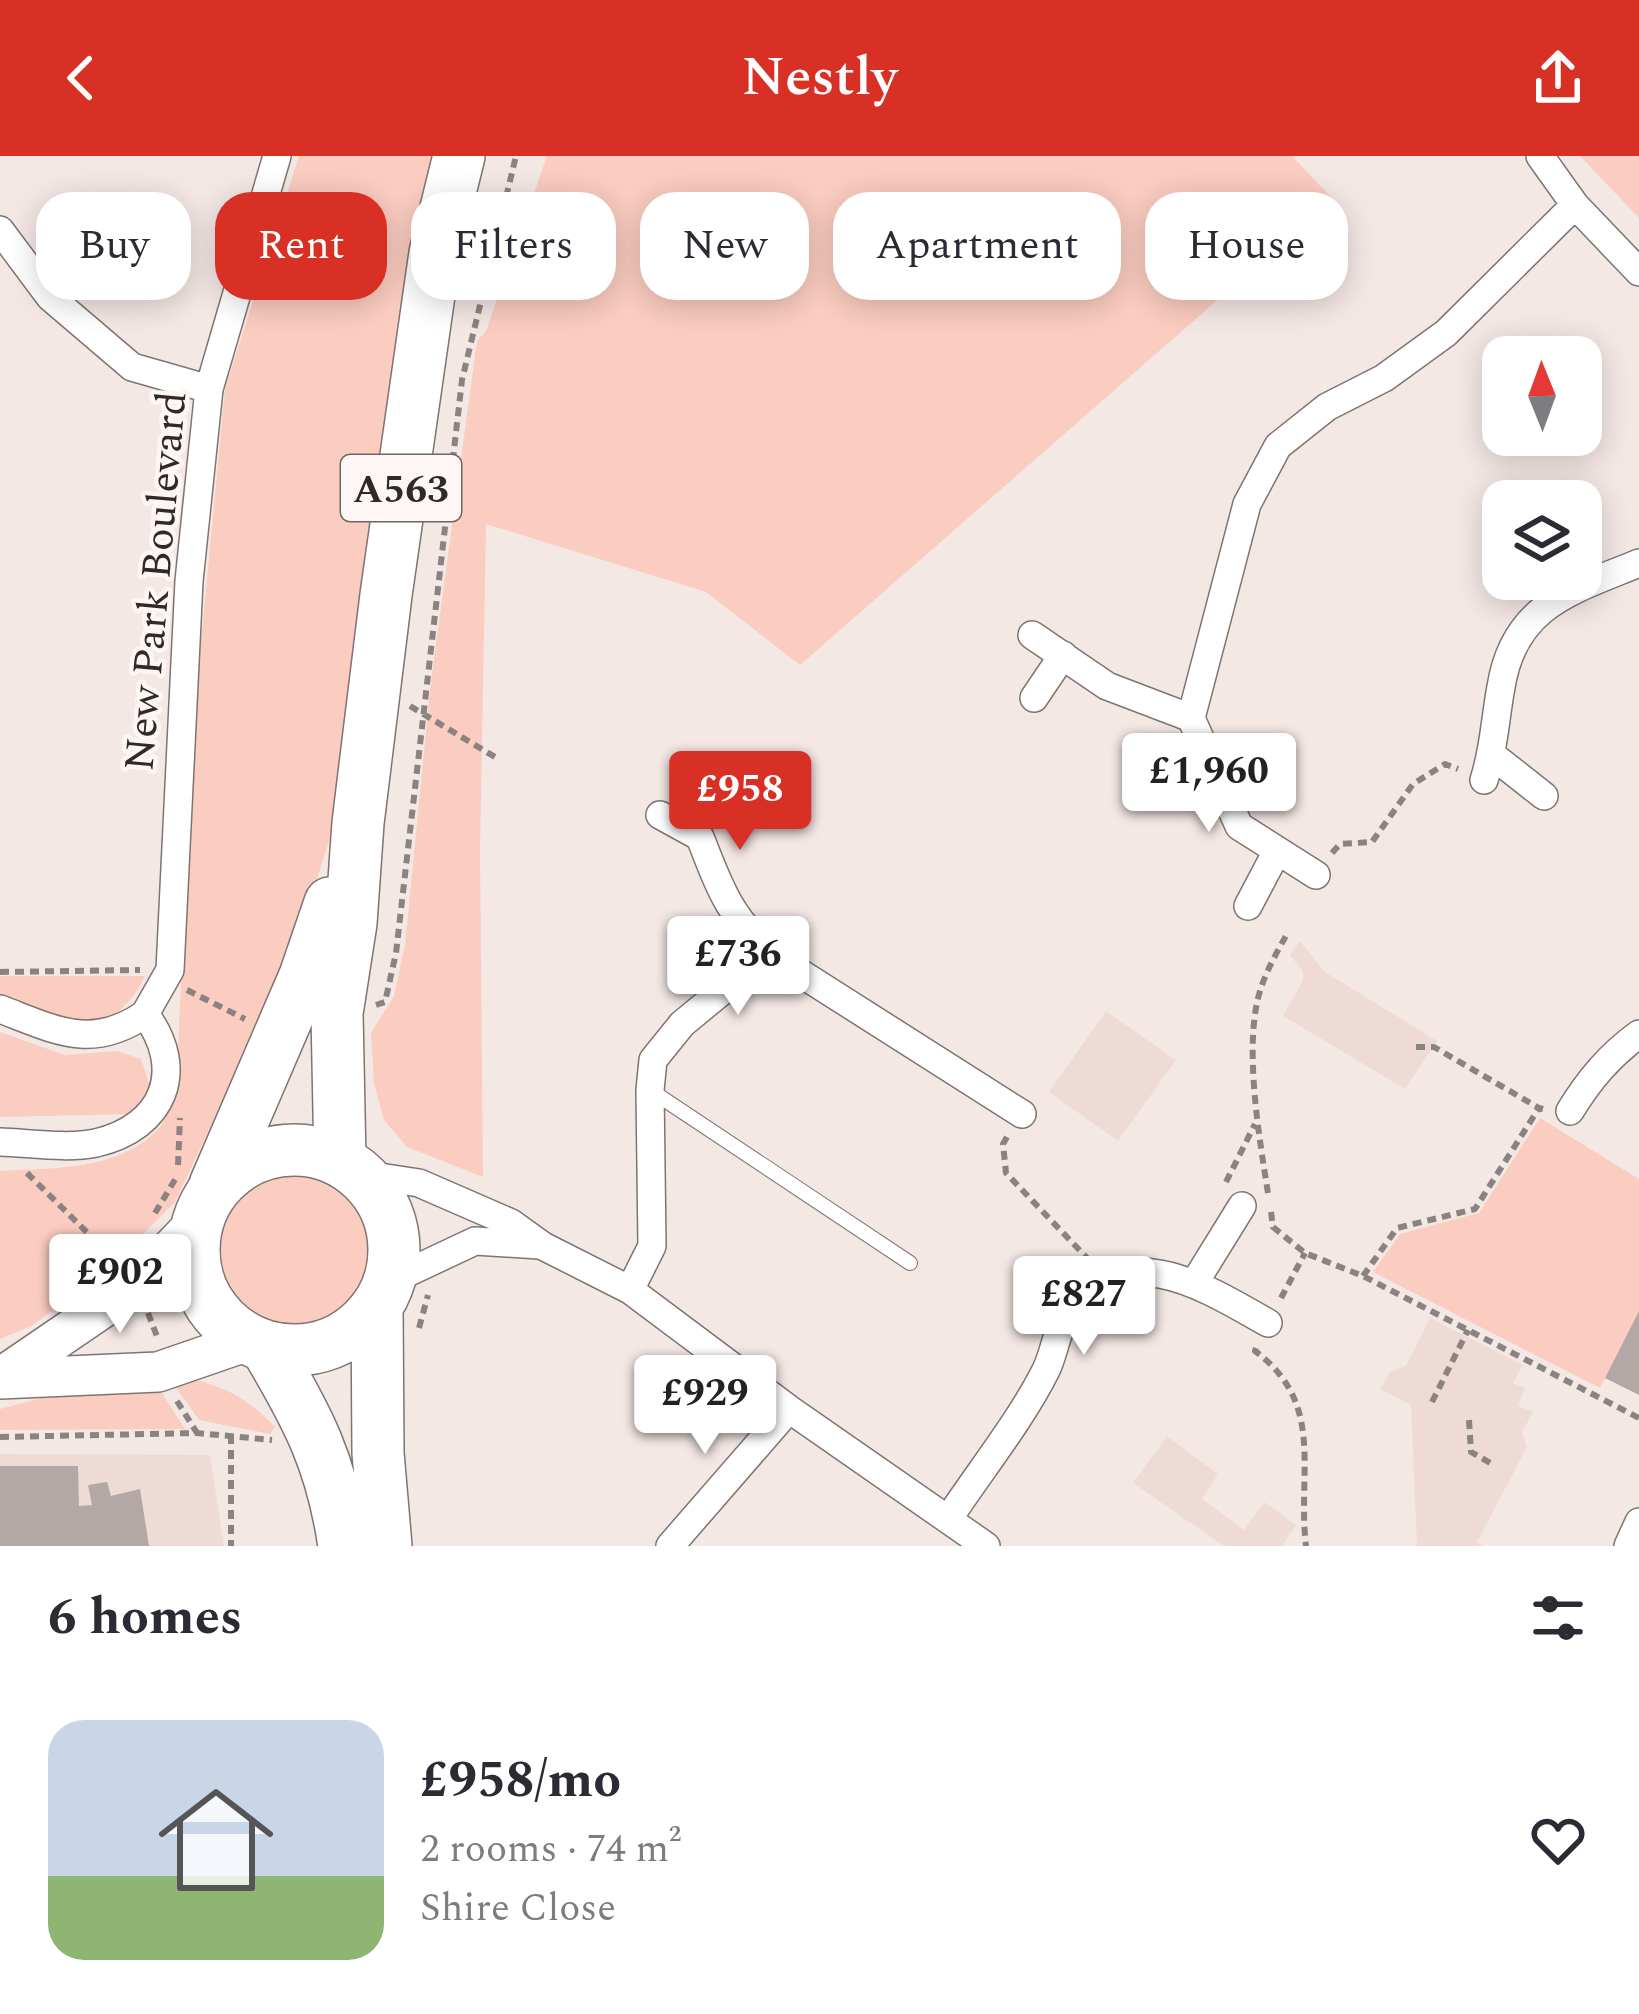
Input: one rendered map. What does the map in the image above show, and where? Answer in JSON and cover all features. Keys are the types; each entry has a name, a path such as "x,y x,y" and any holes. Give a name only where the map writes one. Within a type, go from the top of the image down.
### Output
{"highway":[{"name":"A563","path":"350,1167 338,1013 358,823 434,253 460,156"},
{"name":"A563","path":"205,1206 304,976 358,823"},
{"path":"344,1546 338,1499 312,1425 257,1344 216,1314 196,1278 192,1250 205,1206 246,1162 286,1150 313,1151 350,1167 379,1196 391,1224 402,1292 377,1453 386,1546"},
{"path":"257,1344 297,1351 328,1345 356,1330 402,1292"}],"street":[{"name":"New Park Boulevard","path":"145,1014 170,970 189,581 209,389 278,156"},
{"path":"1540,156 1575,205 1639,272"},
{"path":"1316,875 1239,826 1192,718 1246,504 1278,446 1327,407 1384,378 1446,333 1575,205"},
{"path":"0,230 50,297 132,367 209,389"},
{"path":"1544,796 1488,768 1502,681 1522,626 1564,594 1639,563"},
{"path":"1032,634 1107,686 1192,718"},
{"path":"1034,698 1063,655"},
{"path":"660,814 700,837 726,904 747,934 775,957 1022,1114"},
{"path":"1248,906 1277,851"},
{"path":"630,1290 652,1246 653,1060 682,1024 744,973 775,957"},
{"path":"0,1010 65,1034 101,1036 124,1029 145,1014 167,1052 167,1086 140,1126 94,1144 0,1142"},
{"path":"1570,1111 1590,1079 1639,1034"},
{"path":"350,1167 419,1183 511,1223 544,1246 630,1290 789,1409 986,1546"},
{"path":"0,1379 135,1286 205,1206"},
{"path":"1195,1282 1242,1206"},
{"path":"402,1292 475,1241 544,1246"},
{"path":"949,1518 1046,1371 1067,1311 1105,1277 1150,1272 1195,1282 1268,1323"},
{"path":"0,1379 158,1372 257,1344"},
{"path":"670,1546 789,1409"},
{"path":"1628,1546 1639,1522"}],"lane":[{"path":"650,1090 910,1263"}],"path":[{"path":"375,1005 385,1002 396,953 462,380 516,156"},
{"path":"407,729 410,706 495,757"},
{"path":"1316,875 1340,844 1372,842 1413,784 1445,764 1488,768"},
{"path":"1287,934 1261,988 1255,1029 1256,1121 1273,1227 1304,1253 1364,1276 1639,1418"},
{"path":"0,972 170,970"},
{"path":"367,1015 375,1005 378,982"},
{"path":"1416,1047 1434,1047 1539,1108 1570,1111"},
{"path":"145,1232 177,1175 179,1099 167,1086"},
{"path":"1364,1276 1397,1228 1475,1209 1539,1108"},
{"path":"1022,1114 1003,1144 1006,1173 1105,1277"},
{"path":"1304,1253 1255,1351 1273,1364 1296,1397 1305,1428 1302,1509 1306,1546"},
{"path":"402,1292 426,1298 416,1342"},
{"path":"1432,1402 1468,1330"},
{"path":"1469,1420 1472,1452 1492,1464"},
{"path":"0,1436 231,1435 289,1442 312,1425"},
{"path":"231,1435 231,1546"}],"shaded area":[{"path":"299,156 446,156 440,192 411,192 411,300 423,300 341,803 296,945 175,1202 107,1270 33,1325 0,1339 0,1171 85,1164 126,1152 160,1127 171,1102 177,1074 192,737 225,389 253,300 387,300 387,192 288,192"},
{"path":"547,156 1292,156 1326,192 1145,192 1145,300 1217,300 800,665 706,592 486,524 480,850 483,1177 407,1147 384,1120 374,1083 371,1033 394,996 405,945 431,681 477,341 486,331 497,300 616,300 616,192 534,192"},
{"path":"1580,156 1639,156 1639,218"},
{"path":"1300,941 1325,972 1437,1041 1405,1089 1283,1016 1303,980 1303,972 1290,955"},
{"path":"0,976 145,976 124,1006 93,1024 0,999"},
{"path":"1106,1011 1176,1060 1118,1141 1049,1092"},
{"path":"0,1032 65,1055 117,1051 141,1059 150,1086 131,1114 0,1117"},
{"path":"1540,1118 1639,1179 1639,1311 1600,1388 1373,1272 1400,1234 1479,1213"},
{"path":"295,1170 326,1177 352,1194 369,1220 376,1251 369,1282 352,1308 326,1325 295,1332 264,1325 238,1308 221,1282 214,1251 221,1220 238,1194 264,1177"},
{"path":"1430,1318 1523,1365 1513,1383 1525,1388 1518,1406 1533,1412 1522,1432 1527,1447 1477,1542 1483,1546 1417,1546 1411,1405 1380,1389 1390,1372 1406,1366"},
{"path":"151,1376 185,1429 0,1430 0,1409"},
{"path":"168,1376 227,1391 275,1427 270,1434 199,1420"},
{"path":"1167,1436 1218,1474 1202,1499 1244,1530 1264,1502 1296,1525 1282,1546 1224,1546 1133,1483"},
{"path":"0,1454 210,1455 224,1546 0,1546"}],"building":[{"path":"1639,1311 1639,1395 1605,1378"},
{"path":"0,1466 78,1466 79,1506 92,1505 88,1485 107,1482 111,1496 140,1489 149,1546 0,1546"}]}
